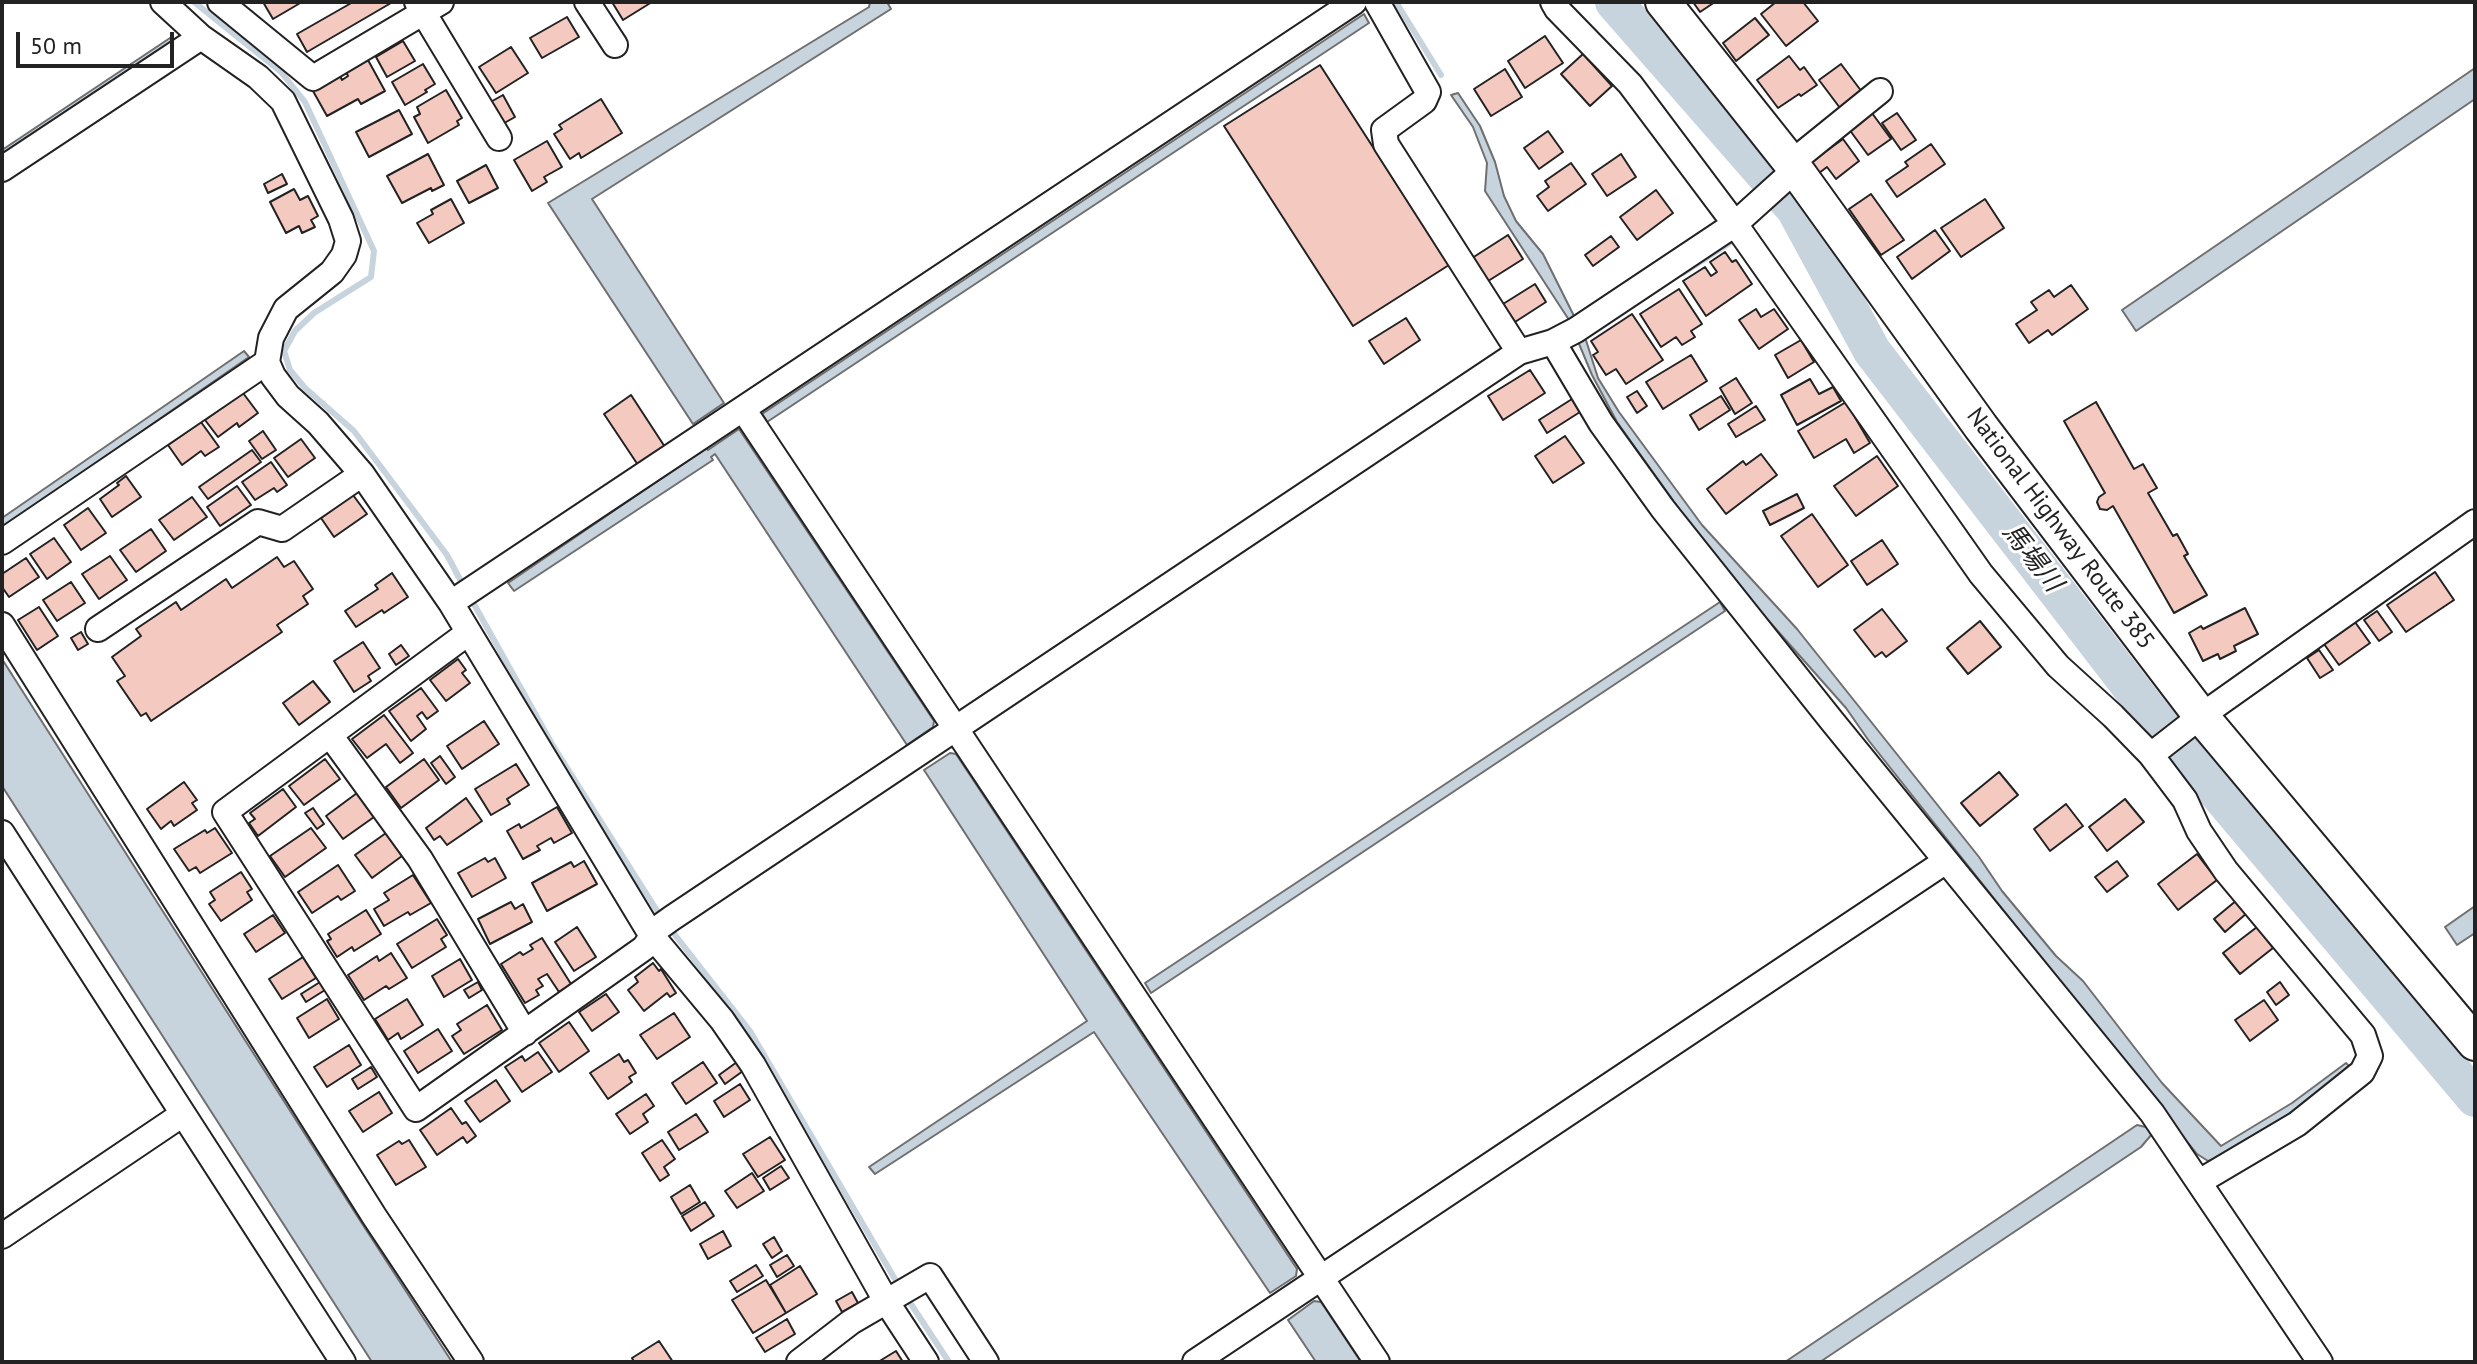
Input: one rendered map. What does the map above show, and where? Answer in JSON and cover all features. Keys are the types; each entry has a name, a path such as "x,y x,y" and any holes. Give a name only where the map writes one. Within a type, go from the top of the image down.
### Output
{"highway":[{"name":"National Highway Route 385","path":"1663,2 1981,427 2193,722 2475,1043"}],"street":[{"path":"163,2 201,37 258,77 283,101 341,219 348,241 344,255 332,272 286,309 271,338 267,362 273,376 362,474 461,596 468,633 753,1065 897,1295 926,1362"},
{"path":"220,2 313,78 427,6 499,138"},
{"path":"587,2 615,45"},
{"path":"461,596 1354,2"},
{"path":"1377,2 1428,92 1424,101 1384,130 1386,144 1519,352"},
{"path":"1553,2 1630,84 1735,224 1981,574 2058,666 2156,752 2185,800 2199,831 2226,871 2363,1035 2370,1056 2362,1072 2297,1124 2199,1182"},
{"path":"2,169 201,37"},
{"path":"468,633 225,812 416,1109 644,948 660,927 1519,352 1553,342 1576,330 1735,224 1766,198 1789,170 1880,91"},
{"path":"1553,342 1601,423 1663,509 2152,1113 2320,1362"},
{"path":"2,542 267,362"},
{"path":"743,409 1377,1362"},
{"path":"98,629 258,522 282,529 362,474"},
{"path":"2156,752 2193,722 2475,522"},
{"path":"2,625 365,1203 471,1362"},
{"path":"330,735 420,859 525,1033"},
{"path":"2,833 343,1362"},
{"path":"1195,1362 1946,861"},
{"path":"2,1236 183,1114"},
{"path":"799,1362 851,1322 930,1276 986,1362"}],"shaded area":[{"path":"870,2 887,2 891,9 592,199 724,403 693,424 548,203 869,7"},
{"path":"1364,14 1369,23 767,422 762,414"},
{"path":"170,38 174,43 2,158 2,150"},
{"path":"2475,68 2475,99 2136,331 2122,310"},
{"path":"1458,93 1480,126 1516,221 1543,254 1574,316 1569,320 1485,191 1487,163 1473,127 1451,95"},
{"path":"1584,334 1598,378 1619,412 1702,525 1797,629 1979,857 2002,891 2056,956 2083,981 2162,1083 2221,1146 2292,1103 2346,1063 2349,1066 2288,1116 2224,1157 2208,1161 2197,1154 1846,708 1720,566 1617,422 1577,339"},
{"path":"244,351 249,357 2,528 2,518"},
{"path":"739,429 934,721 933,727 907,745 715,454 711,457 713,460 514,591 508,583 706,448 708,450"},
{"path":"1720,602 1725,611 1151,993 1145,983"},
{"path":"2,659 452,1362 372,1362 2,786"},
{"path":"950,753 956,754 1297,1269 1296,1276 1270,1293 1094,1032 875,1174 869,1167 1087,1021 924,770"},
{"path":"2475,906 2475,933 2457,945 2445,927"},
{"path":"2137,1125 2150,1128 2152,1134 2141,1147 1820,1362 1785,1362"},
{"path":"1314,1301 1321,1302 1361,1362 1316,1362 1288,1320"}],"building":[{"path":"263,2 302,2 273,19"},
{"path":"353,2 391,3 307,52 297,34"},
{"path":"612,2 652,2 623,20"},
{"path":"1693,2 1715,2 1700,12"},
{"path":"1776,2 1803,2 1818,21 1786,46 1761,14"},
{"path":"567,17 579,37 542,58 530,38"},
{"path":"1755,18 1769,35 1736,61 1723,43"},
{"path":"1545,36 1563,63 1525,88 1508,61"},
{"path":"403,41 415,61 387,77 376,57"},
{"path":"511,47 528,73 496,93 479,67"},
{"path":"1583,54 1612,86 1590,106 1561,74"},
{"path":"1789,56 1800,70 1804,67 1817,85 1778,108 1757,80"},
{"path":"368,60 385,91 361,104 358,99 327,116 313,91 340,76 342,80 348,76 346,72"},
{"path":"423,64 435,84 405,105 392,82"},
{"path":"1841,64 1865,96 1843,112 1819,80"},
{"path":"1320,65 1449,265 1353,326 1224,126"},
{"path":"1505,69 1522,97 1491,116 1474,89"},
{"path":"446,90 462,118 457,121 459,125 428,143 414,117 420,114 417,107"},
{"path":"503,95 515,117 499,126 487,104"},
{"path":"601,99 622,133 581,158 579,153 570,159 554,134 562,129 559,125"},
{"path":"1869,109 1891,139 1868,155 1846,125"},
{"path":"399,110 412,134 369,157 356,132"},
{"path":"1897,113 1916,140 1901,150 1882,123"},
{"path":"1548,131 1563,152 1539,169 1524,148"},
{"path":"1843,139 1859,161 1836,179 1827,167 1819,173 1811,162"},
{"path":"547,141 562,167 544,177 547,182 532,191 514,160"},
{"path":"1931,144 1945,164 1897,197 1886,181 1908,166 1905,162"},
{"path":"428,154 444,185 402,203 387,176"},
{"path":"1621,154 1636,177 1607,196 1592,174"},
{"path":"1571,163 1586,184 1548,211 1537,196 1549,187 1545,181"},
{"path":"486,165 498,188 469,203 457,181"},
{"path":"282,174 287,184 268,193 264,184"},
{"path":"294,189 300,200 308,196 318,216 311,220 315,227 302,233 299,226 286,233 270,202"},
{"path":"1656,190 1673,213 1637,240 1620,217"},
{"path":"1871,194 1904,240 1881,255 1849,209"},
{"path":"451,199 464,223 429,243 417,223 433,214 431,210"},
{"path":"1985,199 2004,228 1961,257 1941,228"},
{"path":"1935,230 1950,251 1912,279 1897,257"},
{"path":"1508,235 1523,259 1485,283 1469,260"},
{"path":"1611,236 1619,247 1593,266 1585,255"},
{"path":"1725,252 1732,262 1736,260 1752,284 1706,316 1683,281 1705,267 1711,276 1717,272 1710,262"},
{"path":"1535,284 1546,302 1515,322 1503,304"},
{"path":"2071,285 2088,309 2052,335 2048,330 2029,343 2016,324 2037,310 2031,302 2049,290 2054,297"},
{"path":"1679,289 1702,324 1691,331 1695,337 1682,345 1676,337 1661,347 1640,314"},
{"path":"1756,309 1761,317 1774,309 1788,329 1759,349 1739,320"},
{"path":"1632,314 1663,360 1626,384 1616,369 1606,375 1593,355 1598,352 1591,341"},
{"path":"1406,318 1420,340 1384,364 1369,341"},
{"path":"1801,340 1814,362 1788,378 1775,355"},
{"path":"1691,355 1707,381 1663,409 1646,382"},
{"path":"1530,370 1545,393 1503,420 1488,396"},
{"path":"1736,378 1752,403 1735,414 1720,388"},
{"path":"1810,379 1819,394 1833,387 1841,401 1797,425 1781,395"},
{"path":"1637,391 1647,406 1637,413 1627,397"},
{"path":"243,393 258,413 218,437 205,420"},
{"path":"631,395 665,447 638,465 604,414"},
{"path":"1721,396 1730,410 1699,430 1690,415"},
{"path":"1572,399 1580,412 1547,433 1539,420"},
{"path":"1846,402 1870,443 1854,453 1846,439 1814,458 1798,431"},
{"path":"2096,402 2134,469 2143,464 2157,488 2148,493 2173,536 2177,534 2188,554 2184,556 2207,595 2174,613 2113,506 2107,510 2100,509 2097,502 2105,493 2064,421"},
{"path":"1756,406 1765,420 1736,437 1728,424"},
{"path":"201,422 219,447 205,456 201,451 182,465 168,445"},
{"path":"263,431 276,450 262,459 249,441"},
{"path":"1565,436 1584,463 1553,483 1535,456"},
{"path":"301,439 315,458 288,477 274,458"},
{"path":"252,450 261,462 208,499 199,487"},
{"path":"1761,454 1777,475 1726,514 1707,489 1743,461 1746,465"},
{"path":"1877,456 1898,486 1856,516 1834,486"},
{"path":"271,462 287,485 277,492 274,488 255,500 242,482"},
{"path":"126,476 141,497 112,517 100,499"},
{"path":"237,486 251,505 220,526 207,507"},
{"path":"1797,494 1804,508 1770,525 1763,511"},
{"path":"353,495 367,514 334,537 321,518"},
{"path":"192,497 207,517 174,540 159,520"},
{"path":"88,508 106,533 81,550 64,525"},
{"path":"1812,514 1848,565 1818,587 1781,536"},
{"path":"151,529 166,551 136,572 120,550"},
{"path":"54,538 71,562 47,579 30,554"},
{"path":"1882,540 1898,564 1867,585 1851,561"},
{"path":"110,556 127,580 99,599 82,574"},
{"path":"277,557 284,567 294,561 313,589 303,596 308,604 277,625 282,632 151,721 146,713 141,716 117,681 125,676 112,657 141,636 136,629 176,602 181,610 226,579 232,588"},
{"path":"26,558 39,577 9,597 2,587 2,574"},
{"path":"2435,572 2454,600 2406,632 2387,605"},
{"path":"392,573 408,597 356,627 345,611 378,589 375,585"},
{"path":"71,582 85,603 57,621 43,600"},
{"path":"39,607 58,636 37,650 18,620"},
{"path":"2245,608 2258,634 2234,646 2236,651 2220,659 2218,654 2203,661 2189,633"},
{"path":"1882,609 1907,641 1886,657 1882,652 1875,657 1854,630"},
{"path":"2377,611 2392,632 2379,641 2364,620"},
{"path":"1980,621 2001,647 1968,674 1947,648"},
{"path":"2355,622 2370,643 2339,665 2324,644"},
{"path":"81,632 88,644 78,650 71,638"},
{"path":"363,642 380,668 368,676 371,681 354,692 334,661"},
{"path":"401,645 409,656 396,665 389,654"},
{"path":"2319,650 2333,670 2320,678 2307,658"},
{"path":"458,659 466,670 462,673 470,683 446,701 430,680"},
{"path":"313,681 330,702 299,725 283,703"},
{"path":"421,688 438,711 427,719 422,712 417,716 426,729 411,741 389,711"},
{"path":"384,715 413,753 400,763 386,744 367,758 352,739"},
{"path":"484,721 499,744 462,769 447,746"},
{"path":"440,756 455,777 446,784 431,763"},
{"path":"325,759 340,779 304,805 289,786"},
{"path":"424,759 439,780 401,808 386,787"},
{"path":"516,764 529,785 507,799 510,804 491,815 475,789"},
{"path":"1999,772 2018,795 1980,826 1961,803"},
{"path":"184,782 197,800 192,803 197,810 174,826 171,821 161,829 147,809"},
{"path":"283,789 296,807 258,836 249,823 255,819 250,813"},
{"path":"357,793 374,817 343,839 326,816"},
{"path":"466,798 482,821 447,845 440,836 434,840 426,828"},
{"path":"2125,799 2144,822 2107,851 2089,827"},
{"path":"2066,804 2083,826 2050,851 2034,829"},
{"path":"557,807 572,833 554,843 551,838 537,846 540,850 523,859 507,831 519,824 521,828"},
{"path":"313,808 324,824 317,829 305,813"},
{"path":"215,828 232,853 200,873 196,867 189,871 174,849 205,830 207,833"},
{"path":"311,828 326,848 285,877 270,856"},
{"path":"386,833 402,856 372,878 355,855"},
{"path":"2197,854 2217,880 2178,910 2158,884"},
{"path":"485,858 488,862 495,858 506,878 472,897 458,873"},
{"path":"584,861 597,884 547,911 532,883 571,862 574,867"},
{"path":"2117,861 2128,876 2107,892 2095,877"},
{"path":"338,865 355,891 341,900 338,896 312,913 298,892"},
{"path":"241,872 252,889 247,892 252,900 221,921 209,904 215,900 210,892"},
{"path":"413,875 431,903 384,926 374,909 389,900 384,893"},
{"path":"2237,900 2247,913 2225,932 2214,919"},
{"path":"511,902 515,909 523,904 532,922 490,944 478,919"},
{"path":"366,910 381,934 354,951 352,947 337,957 327,941 331,939 328,934"},
{"path":"273,915 285,933 256,952 244,934"},
{"path":"437,919 447,935 441,939 446,947 412,968 397,944"},
{"path":"577,927 596,957 574,971 555,942"},
{"path":"2257,927 2273,948 2240,974 2223,953"},
{"path":"542,938 571,984 559,992 547,974 538,979 543,986 536,990 539,995 525,1003 501,964 520,952 523,955 533,949 530,945"},
{"path":"391,953 407,978 389,989 386,986 364,1000 348,975 377,956 379,961"},
{"path":"303,957 316,978 282,999 269,979"},
{"path":"460,959 472,980 444,997 432,976"},
{"path":"653,963 659,971 661,969 676,993 670,997 667,993 644,1011 628,990 638,982 635,977"},
{"path":"320,982 325,990 306,1002 301,994"},
{"path":"478,982 482,990 469,998 464,990"},
{"path":"2280,982 2289,995 2276,1005 2267,992"},
{"path":"606,994 619,1012 592,1031 579,1012"},
{"path":"327,999 339,1019 309,1038 297,1018"},
{"path":"407,999 423,1025 401,1039 398,1033 388,1040 375,1019"},
{"path":"2264,1000 2278,1020 2250,1041 2235,1020"},
{"path":"487,1005 502,1030 464,1054 452,1036 461,1030 457,1024"},
{"path":"674,1013 690,1037 657,1059 640,1035"},
{"path":"569,1022 589,1051 559,1072 539,1043"},
{"path":"438,1029 452,1051 418,1073 404,1051"},
{"path":"349,1045 361,1065 327,1087 314,1067"},
{"path":"538,1052 552,1072 522,1092 505,1067 522,1056 525,1061"},
{"path":"619,1054 624,1062 628,1060 636,1073 629,1077 632,1082 608,1099 590,1073"},
{"path":"703,1062 717,1083 686,1104 672,1083"},
{"path":"737,1062 743,1071 725,1084 719,1075"},
{"path":"371,1067 377,1077 358,1089 352,1079"},
{"path":"496,1080 510,1101 480,1122 465,1101"},
{"path":"740,1084 750,1100 724,1117 714,1101"},
{"path":"379,1092 392,1113 363,1132 349,1111"},
{"path":"646,1094 654,1106 643,1114 648,1122 630,1134 616,1114"},
{"path":"451,1108 462,1124 466,1122 476,1136 467,1143 463,1137 437,1155 420,1130"},
{"path":"696,1114 708,1132 679,1150 668,1132"},
{"path":"770,1137 785,1160 758,1177 743,1154"},
{"path":"409,1140 426,1167 396,1185 377,1155 399,1141 402,1144"},
{"path":"662,1140 675,1159 664,1167 669,1175 660,1181 642,1153"},
{"path":"781,1166 789,1178 770,1190 763,1178"},
{"path":"752,1173 764,1191 737,1208 725,1191"},
{"path":"690,1185 700,1202 681,1214 671,1197"},
{"path":"705,1202 714,1216 691,1231 682,1216"},
{"path":"723,1231 731,1246 708,1259 700,1244"},
{"path":"774,1237 782,1251 772,1258 763,1244"},
{"path":"787,1255 794,1266 777,1277 770,1265"},
{"path":"756,1265 763,1276 737,1292 730,1281"},
{"path":"800,1266 817,1294 786,1313 770,1285"},
{"path":"766,1280 786,1313 753,1333 732,1300"},
{"path":"852,1292 858,1303 842,1312 836,1301"},
{"path":"787,1319 795,1334 765,1352 756,1338"},
{"path":"659,1341 673,1362 634,1362 632,1358"},
{"path":"896,1351 903,1362 878,1362"}],"waterway":[{"path":"194,2 281,72 305,102 374,251 371,277 314,313 295,331 284,351 290,370 305,388 354,431 447,555 464,587"},
{"path":"1396,2 1441,75"},
{"name":"馬場川","path":"1614,2 1795,209 1872,351 2153,716 2475,1098"},
{"path":"1683,273 1731,242"},
{"path":"470,597 552,744 661,917"},
{"path":"668,926 750,1031 899,1286"},
{"path":"905,1295 949,1362"}]}
